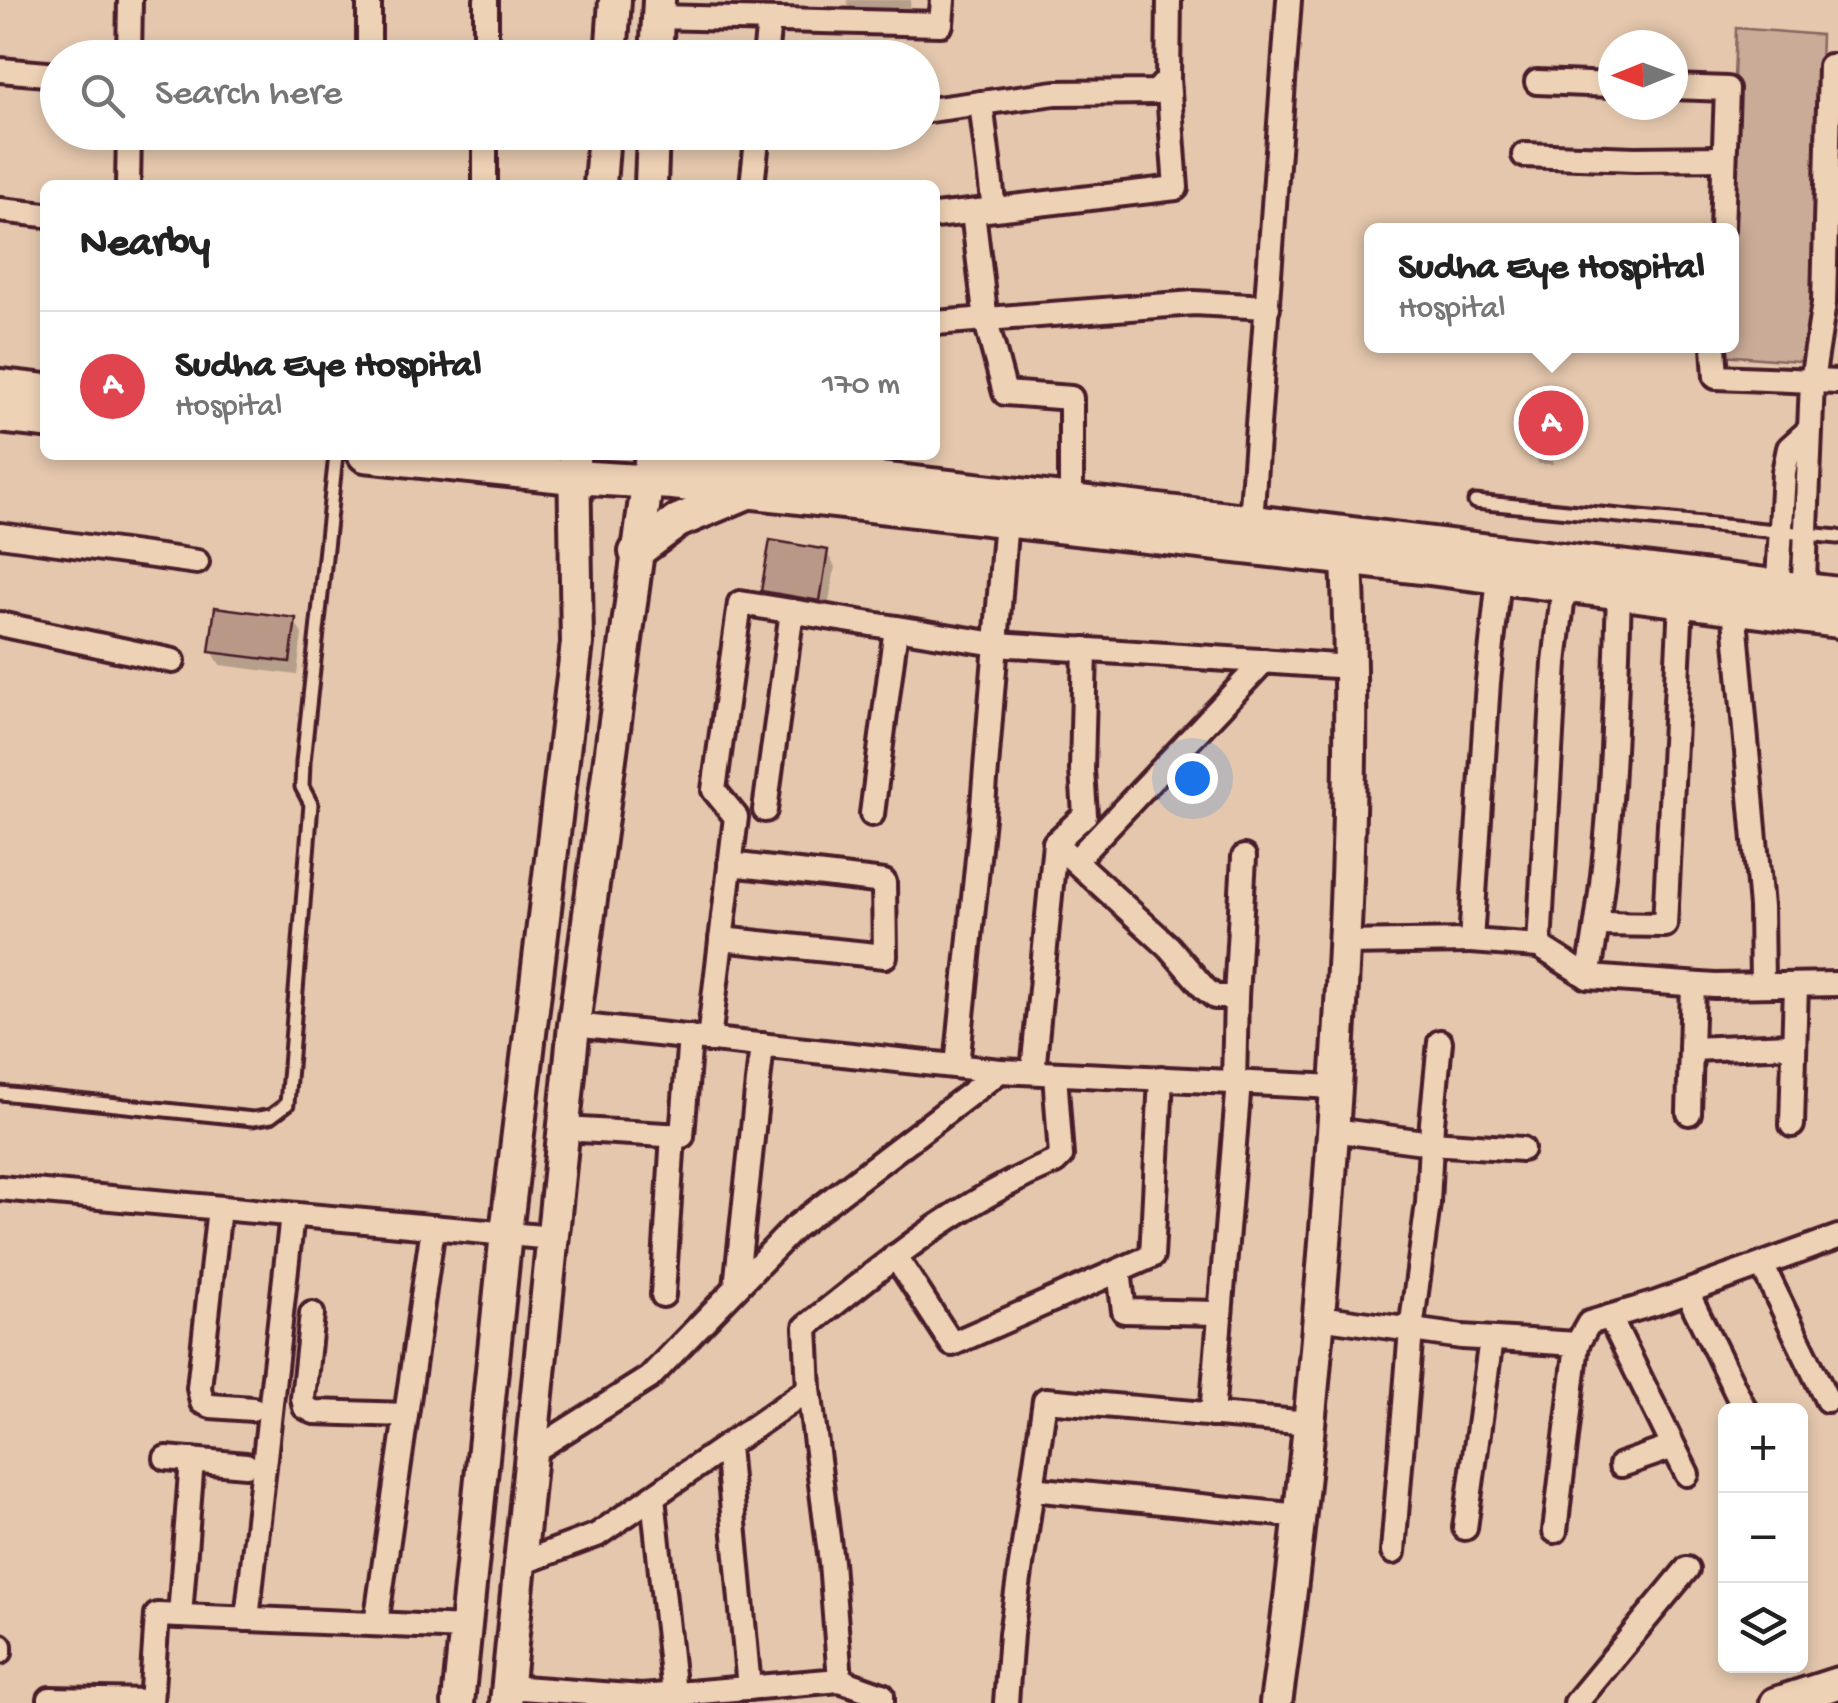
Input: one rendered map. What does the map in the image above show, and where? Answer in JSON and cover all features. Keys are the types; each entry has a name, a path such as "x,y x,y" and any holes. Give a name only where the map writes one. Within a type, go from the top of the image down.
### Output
{"main road":[{"path":"0,386 40,390"},
{"path":"0,416 40,420"},
{"path":"461,460 740,471"},
{"path":"692,460 740,471 1007,508 1790,602 1838,621"},
{"path":"636,552 740,471"},
{"path":"1007,508 1071,500 1250,535 1346,559 1734,607 1838,594"}],"street":[{"path":"129,40 130,0"},
{"path":"369,0 370,40"},
{"path":"486,0 486,40"},
{"path":"612,40 616,0"},
{"path":"657,40 658,8 768,20 835,11 941,24 944,0"},
{"path":"940,215 1176,188 1168,79 1169,0"},
{"path":"1250,535 1289,0"},
{"path":"766,40 768,20"},
{"path":"1790,602 1806,534 1812,380 1831,303 1830,66 1838,67"},
{"path":"0,70 40,73"},
{"path":"940,109 1055,93 1156,92 1168,79"},
{"path":"1536,82 1598,84"},
{"path":"1688,88 1727,89 1722,223"},
{"path":"982,103 986,321 1004,392 1071,398 1071,500"},
{"path":"128,180 129,150"},
{"path":"485,150 485,180"},
{"path":"600,180 603,150"},
{"path":"650,180 652,150"},
{"path":"753,180 756,150"},
{"path":"1524,154 1724,158"},
{"path":"0,210 40,215"},
{"path":"940,323 1194,303 1268,307"},
{"path":"1714,353 1716,377 1838,382"},
{"path":"1790,602 1780,531 1784,472 1789,448 1810,429"},
{"path":"458,1703 506,1234 577,643 574,466"},
{"path":"649,468 574,1025 507,1695 642,1697 840,1680 882,1694 882,1703"},
{"path":"956,1066 1007,508"},
{"path":"0,536 196,562"},
{"path":"1276,1703 1300,1516 1336,1087 1351,667 1346,559"},
{"path":"1471,941 1499,577"},
{"path":"1539,946 1555,663 1564,586"},
{"path":"1588,977 1598,924 1614,735 1619,592"},
{"path":"1598,924 1665,925 1681,600"},
{"path":"564,1129 682,1136 722,939 736,816 714,790 740,604 996,644 1351,667"},
{"path":"1734,607 1761,907 1762,986"},
{"path":"764,810 792,612"},
{"path":"0,624 173,661"},
{"path":"872,814 896,628"},
{"path":"840,1680 806,1327 924,1233 1004,1184 1061,1156 1044,1073 1055,843 1084,816 1085,650"},
{"path":"1075,861 1264,661"},
{"path":"1055,843 1169,947 1205,989 1215,997 1236,997"},
{"path":"1212,1415 1236,1082 1236,997 1244,857"},
{"path":"722,939 885,956 884,882 730,864"},
{"path":"1344,942 1471,941 1539,946 1588,977 1692,985 1838,984"},
{"path":"1689,1113 1692,985"},
{"path":"1792,1124 1796,985"},
{"path":"574,1025 1000,1071 1336,1087"},
{"path":"1393,1552 1410,1330 1428,1203 1440,1042"},
{"path":"736,1287 762,1045"},
{"path":"1691,1049 1794,1045"},
{"path":"532,1452 649,1378 794,1228 1000,1071"},
{"path":"895,1256 952,1344 1152,1256 1162,1078"},
{"path":"1333,1130 1430,1143 1522,1149"},
{"path":"663,1295 673,1135"},
{"path":"0,1188 553,1238"},
{"path":"219,1208 200,1388 202,1402 252,1409"},
{"path":"247,1619 292,1214"},
{"path":"376,1624 432,1227"},
{"path":"1555,1531 1577,1344 1589,1323 1836,1244"},
{"path":"1762,1265 1827,1400"},
{"path":"1120,1271 1124,1311 1218,1313"},
{"path":"1688,1292 1742,1403"},
{"path":"312,1314 305,1407 314,1412 406,1415"},
{"path":"1319,1317 1491,1339 1577,1344"},
{"path":"1610,1317 1687,1474"},
{"path":"1465,1528 1491,1339"},
{"path":"521,1563 597,1535 810,1389"},
{"path":"1006,1703 1044,1400 1309,1423"},
{"path":"727,1446 749,1688"},
{"path":"1621,1464 1673,1447"},
{"path":"166,1458 246,1465"},
{"path":"180,1616 192,1460"},
{"path":"1032,1489 1300,1516"},
{"path":"653,1497 674,1694"},
{"path":"1576,1703 1687,1569"},
{"path":"50,1699 151,1702 158,1615 466,1628"},
{"path":"1776,1703 1838,1682"}],"lane":[{"path":"0,1093 253,1119 271,1116 286,1104 311,804 302,787 303,762 335,460"},
{"path":"1475,502 1838,537"}],"shaded area":[{"path":"1736,28 1821,35 1810,362 1723,355 1739,353 1739,223 1728,223"}],"building":[{"path":"1536,410 1568,410 1568,435 1550,434 1550,456 1532,456"},
{"path":"770,540 828,550 820,601 761,591"},
{"path":"215,607 296,618 290,662 209,652"}],"place":[{"name":"Sudha Eye Hospital","path":"1551,423"}]}
